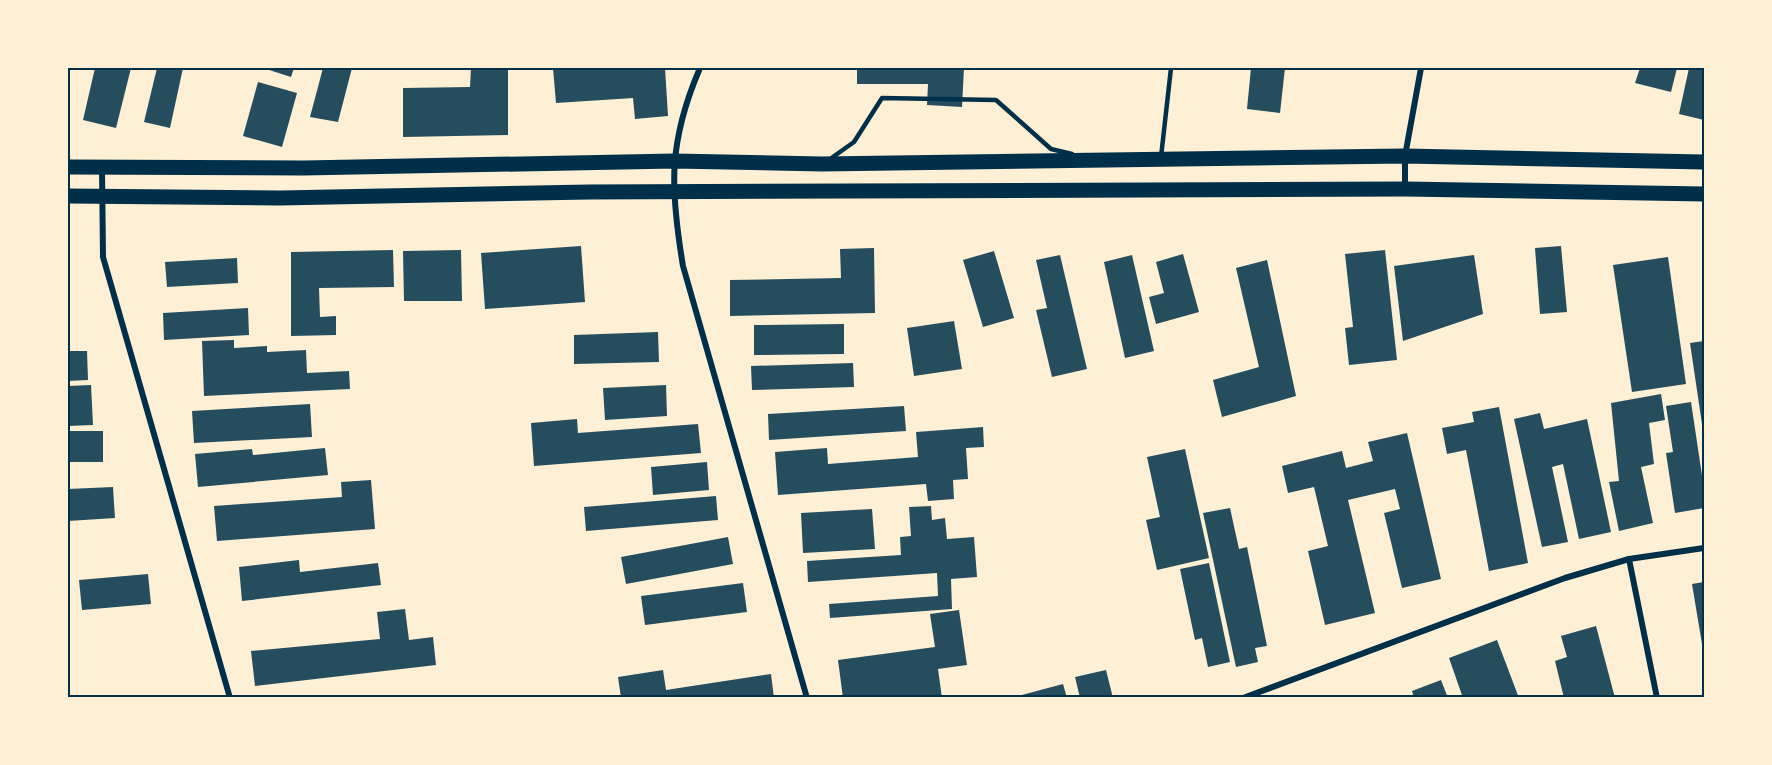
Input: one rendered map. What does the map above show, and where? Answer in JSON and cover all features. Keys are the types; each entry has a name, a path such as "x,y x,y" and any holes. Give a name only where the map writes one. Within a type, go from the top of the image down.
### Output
{"main road":[{"path":"68,167 304,168 674,161 822,164 1406,156 1704,162"},
{"path":"68,196 280,198 675,192 1405,189 1704,194"}],"street":[{"path":"700,68 677,131 674,161 683,266 807,698"},
{"path":"1405,189 1406,156 1421,68"},
{"path":"102,166 103,257 230,698"},
{"path":"1243,698 1565,578 1629,559 1704,548"},
{"path":"1629,559 1656,698"}],"lane":[{"path":"1161,158 1171,68"},
{"path":"822,164 854,142 882,98 996,100 1051,149 1090,159"}],"building":[{"path":"95,68 131,68 116,128 83,120"},
{"path":"157,68 183,68 170,128 144,122"},
{"path":"263,68 294,68 291,77"},
{"path":"323,68 352,68 338,122 310,117"},
{"path":"471,68 508,68 508,135 403,137 403,88 470,87"},
{"path":"553,68 665,68 668,116 635,119 633,98 556,103"},
{"path":"857,68 964,68 962,107 927,105 928,84 857,84"},
{"path":"1251,68 1285,68 1280,113 1247,109"},
{"path":"1640,68 1677,68 1671,92 1635,83"},
{"path":"1689,68 1704,68 1704,120 1679,114"},
{"path":"258,82 297,93 282,147 243,136"},
{"path":"581,246 585,302 485,309 481,253"},
{"path":"1561,246 1567,312 1540,314 1535,248"},
{"path":"874,248 875,313 730,316 730,280 841,278 840,249"},
{"path":"393,250 394,287 319,288 320,317 336,316 336,335 291,336 291,252"},
{"path":"461,250 462,301 404,301 403,251"},
{"path":"1385,250 1397,360 1349,365 1345,328 1353,327 1345,254"},
{"path":"994,251 1014,318 983,327 963,260"},
{"path":"1183,254 1199,312 1156,324 1149,297 1164,293 1156,262"},
{"path":"1060,255 1087,369 1052,377 1036,310 1047,308 1036,260"},
{"path":"1132,255 1154,351 1125,358 1104,262"},
{"path":"1474,255 1483,314 1403,341 1394,266"},
{"path":"1668,257 1686,384 1632,392 1613,265"},
{"path":"237,258 238,283 167,287 165,262"},
{"path":"1267,260 1296,396 1222,417 1213,380 1259,367 1236,268"},
{"path":"248,308 249,335 164,340 163,313"},
{"path":"954,321 962,369 914,376 907,328"},
{"path":"844,324 844,354 754,355 754,325"},
{"path":"658,332 659,362 574,364 574,335"},
{"path":"234,340 234,348 267,346 267,352 306,350 307,373 349,371 350,389 204,396 202,341"},
{"path":"1704,341 1704,431 1703,431 1690,343"},
{"path":"68,351 87,351 88,380 68,381"},
{"path":"853,363 854,387 752,390 751,366"},
{"path":"91,385 93,425 68,426 68,386"},
{"path":"666,385 667,416 605,420 603,388"},
{"path":"1661,394 1665,420 1649,423 1654,464 1641,467 1653,523 1619,531 1609,482 1619,481 1611,403"},
{"path":"1691,402 1704,489 1704,508 1675,513 1666,453 1673,452 1666,406"},
{"path":"310,404 312,437 194,443 192,411"},
{"path":"904,406 906,431 769,440 768,414"},
{"path":"1499,407 1528,563 1489,571 1466,450 1447,454 1442,428 1474,422 1472,412"},
{"path":"1540,413 1544,429 1587,419 1611,532 1579,539 1563,464 1552,467 1568,542 1542,547 1514,419"},
{"path":"577,419 578,433 698,424 701,453 534,466 531,423"},
{"path":"983,427 984,447 966,448 968,479 953,480 954,499 928,501 926,484 778,495 775,452 827,448 828,464 918,457 916,432"},
{"path":"68,431 103,431 103,462 68,462"},
{"path":"1407,433 1441,579 1402,588 1384,513 1400,509 1395,489 1348,500 1375,613 1325,625 1308,551 1328,546 1314,487 1288,493 1282,466 1342,451 1346,468 1373,461 1368,442"},
{"path":"325,448 328,475 198,487 195,454 252,449 253,455"},
{"path":"1185,449 1209,558 1157,570 1146,520 1160,517 1147,457"},
{"path":"707,462 709,490 653,495 651,467"},
{"path":"371,480 375,529 217,541 214,506 342,497 341,482"},
{"path":"113,487 115,518 68,521 68,489"},
{"path":"716,496 718,520 586,531 584,507"},
{"path":"931,506 932,520 945,518 947,539 974,537 977,577 951,579 952,609 830,618 829,604 938,596 937,573 808,582 807,561 901,555 900,537 911,536 909,507"},
{"path":"1230,508 1239,549 1247,547 1267,646 1255,648 1258,662 1236,667 1203,513"},
{"path":"872,509 875,549 803,553 801,513"},
{"path":"728,537 733,564 626,584 621,557"},
{"path":"299,560 300,572 378,563 381,585 242,601 239,567"},
{"path":"1209,563 1230,662 1208,667 1202,638 1195,640 1180,569"},
{"path":"148,574 151,604 82,610 79,580"},
{"path":"1704,582 1704,650 1703,650 1692,584"},
{"path":"743,583 747,612 645,625 641,596"},
{"path":"405,609 409,640 433,637 436,665 255,686 251,651 380,639 377,612"},
{"path":"959,610 967,665 938,669 942,698 843,698 838,660 935,647 930,614"},
{"path":"1596,626 1615,698 1564,698 1555,661 1567,657 1561,636"},
{"path":"1497,640 1519,698 1463,698 1449,658"},
{"path":"663,670 666,690 771,674 774,698 621,698 618,677"},
{"path":"1106,670 1113,698 1080,698 1075,677"},
{"path":"1441,680 1448,698 1414,698 1412,691"},
{"path":"1063,684 1067,698 1014,698 1014,697"}]}
